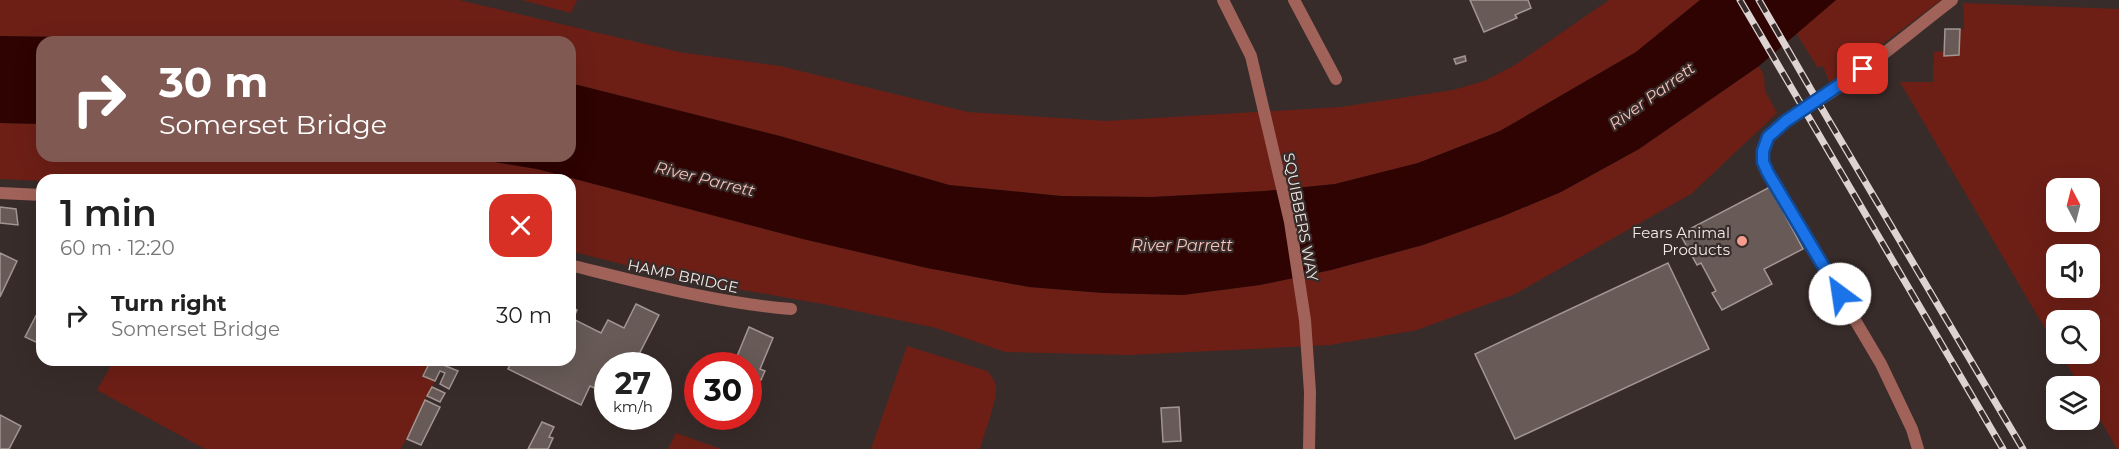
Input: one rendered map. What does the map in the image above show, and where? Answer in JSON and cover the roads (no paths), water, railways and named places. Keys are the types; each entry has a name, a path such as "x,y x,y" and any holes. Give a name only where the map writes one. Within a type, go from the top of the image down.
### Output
{"street":[{"name":"SQUIBBERS WAY","path":"1223,0 1251,56 1290,222 1305,320 1310,392 1309,449"},
{"path":"1294,0 1336,79"},
{"path":"1918,449 1912,429 1881,364 1763,162 1763,151 1768,137 1786,121 1833,91 1952,0"},
{"path":"0,193 36,195"},
{"name":"HAMP BRIDGE","path":"576,266 679,291 763,307 791,309"}],"water":[{"name":"River Parrett","path":"1700,0 1836,0 1759,66 1639,149 1561,192 1501,217 1423,245 1331,270 1260,285 1183,295 1103,293 1029,287 927,268 803,239 576,179 576,174 556,174 494,162 576,162 576,85 780,136 949,185 1061,196 1152,197 1265,191 1335,184 1418,163 1500,131 1636,52"},
{"path":"0,36 36,37 36,124 0,123"}],"railway":[{"path":"1740,0 2003,449"},
{"path":"1759,0 2023,449"}],"place":[{"name":"Fears Animal Products","path":"1742,241"}]}
